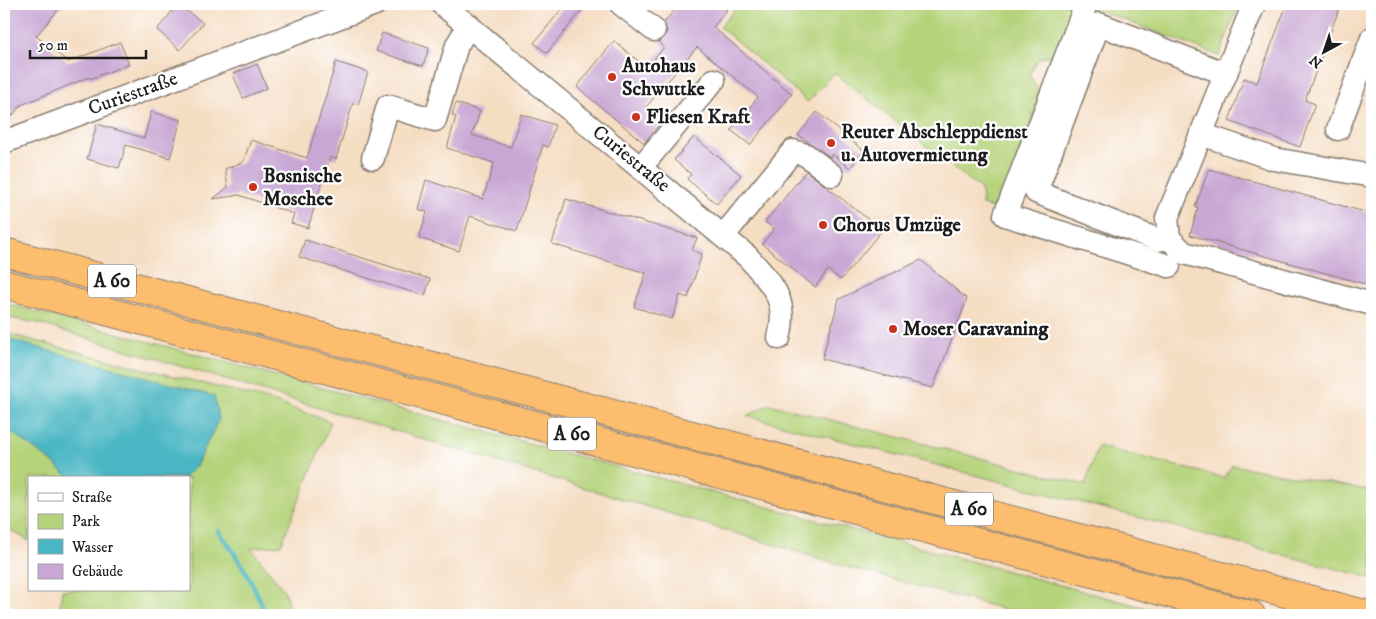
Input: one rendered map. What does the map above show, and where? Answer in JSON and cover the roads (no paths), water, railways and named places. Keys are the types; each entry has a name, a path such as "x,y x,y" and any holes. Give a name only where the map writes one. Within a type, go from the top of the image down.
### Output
{"highway":[{"name":"A 60","path":"4,252 1368,615"},
{"name":"A 60","path":"4,284 1251,615"}],"street":[{"name":"Curiestraße","path":"4,142 375,4"},
{"name":"Curiestraße","path":"442,4 724,235 771,282 778,294 782,308 783,324 779,338"},
{"path":"621,4 654,30"},
{"path":"1086,4 1004,214 1169,266"},
{"path":"1254,4 1166,218 1169,238 1184,253 1372,304"},
{"path":"1169,238 1158,240 1036,192 1099,24 1226,74"},
{"path":"373,158 388,106 435,120 457,46 469,25"},
{"path":"1338,129 1372,38"},
{"path":"641,167 714,80"},
{"path":"1201,134 1274,159 1372,176"},
{"path":"724,235 793,152 806,155 832,175"}],"water":[{"path":"4,338 214,396 219,419 196,466 186,476 68,476 51,461 4,427"}],"waterway":[{"path":"218,531 245,571 266,615"}],"place":[{"name":"Autohaus Schwuttke","path":"612,77"},
{"name":"Fliesen Kraft","path":"636,117"},
{"name":"Reuter Abschleppdienst u. Autovermietung","path":"831,143"},
{"name":"Bosnische Moschee","path":"253,187"},
{"name":"Chorus Umzüge","path":"823,225"},
{"name":"Moser Caravaning","path":"893,329"}]}
